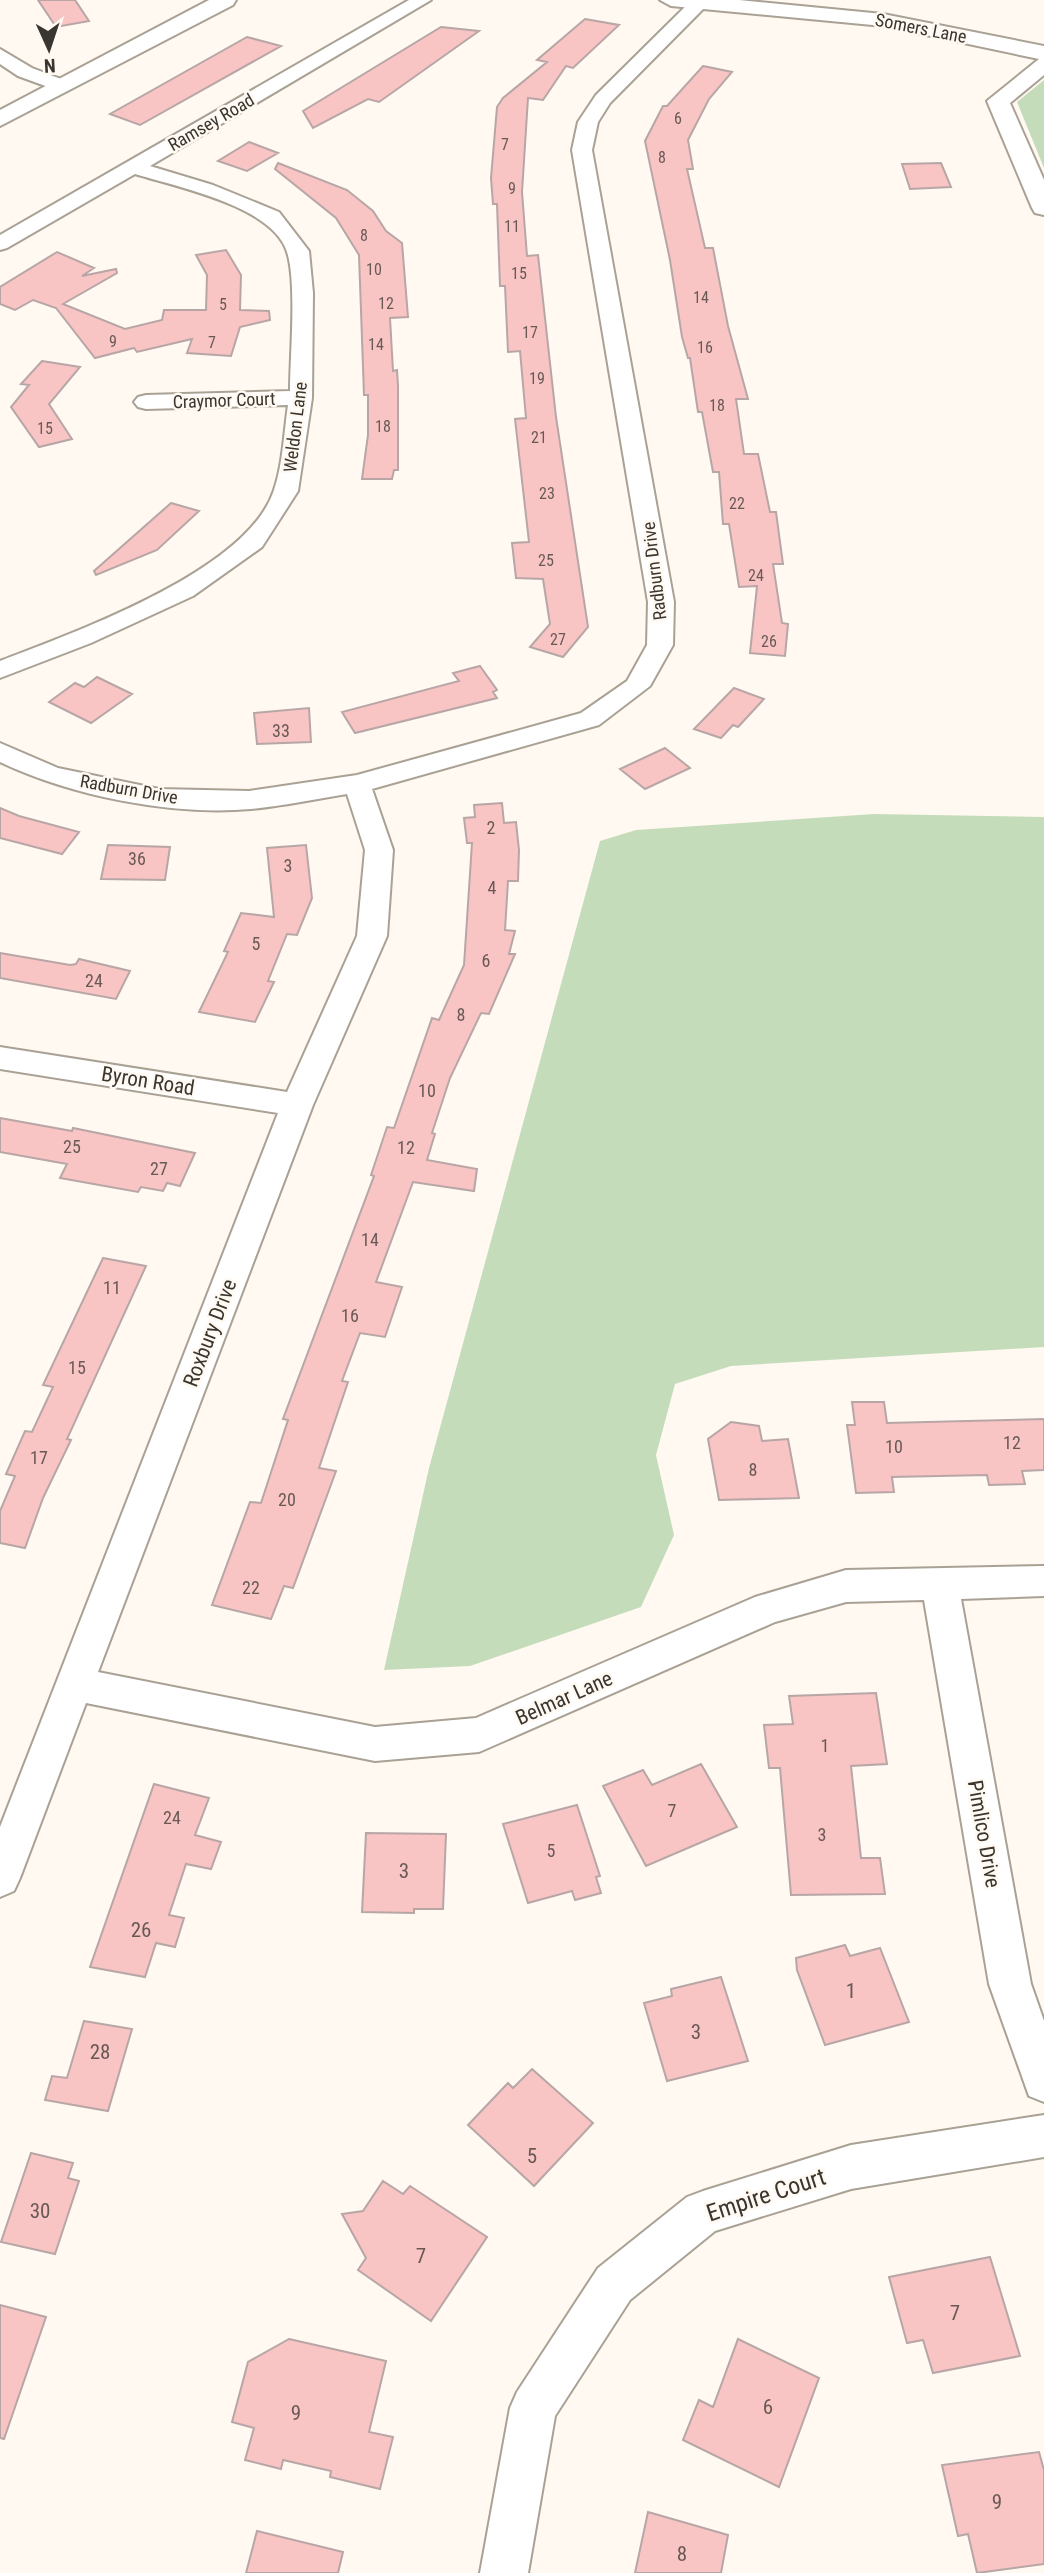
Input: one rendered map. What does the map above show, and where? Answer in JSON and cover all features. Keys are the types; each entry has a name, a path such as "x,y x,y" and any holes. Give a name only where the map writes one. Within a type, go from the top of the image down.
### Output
{"street":[{"path":"0,119 225,0"},
{"name":"Ramsey Road","path":"0,244 422,0"},
{"name":"Somers Lane","path":"671,0 883,20 1044,53"},
{"name":"Radburn Drive","path":"0,751 50,775 159,798 249,800 357,784 509,744 590,719 637,686 660,645 661,602 582,150 588,122 603,99 699,4"},
{"path":"0,55 25,72 62,86"},
{"path":"1044,64 998,101 1044,208"},
{"name":"Weldon Lane","path":"0,670 82,638 184,591 253,542 286,491 301,398 302,293 298,251 272,216 206,189 133,167"},
{"name":"Craymor Court","path":"146,402 301,398"},
{"name":"Roxbury Drive","path":"0,1878 297,1105 372,936 379,850 357,784"},
{"name":"Byron Road","path":"0,1058 297,1105"},
{"name":"Belmar Lane","path":"75,1684 375,1744 479,1735 768,1608 846,1586 1044,1581"},
{"name":"Pimlico Drive","path":"940,1583 1010,1984 1044,2081"},
{"name":"Empire Court","path":"504,2573 533,2408 614,2284 703,2213 852,2167 1044,2136"}],"green space":[{"path":"1044,80 1044,168 1017,102"},
{"path":"874,814 1044,817 1044,1347 731,1366 675,1384 656,1455 674,1535 641,1607 470,1666 384,1670 429,1468 600,841 636,830"}],"building":[{"path":"38,0 75,0 89,21 56,27"},
{"path":"585,19 619,25 573,68 566,66 543,100 528,98 522,192 527,256 538,255 556,417 588,627 563,657 530,647 550,624 543,579 516,578 512,543 529,542 515,419 526,418 520,351 508,352 505,286 500,286 497,204 493,204 491,178 497,107 503,98 547,62 537,60"},
{"path":"441,27 479,31 379,102 368,99 313,128 303,111"},
{"path":"247,37 281,46 140,125 110,114"},
{"path":"703,66 732,72 709,99 688,140 693,169 687,169 705,248 713,248 728,326 748,399 736,399 744,454 758,454 770,512 776,512 783,564 773,564 782,623 788,624 785,656 750,653 757,586 739,587 729,524 723,524 719,472 713,472 702,412 698,412 690,358 682,337 670,260 645,141 663,106 667,106"},
{"path":"249,142 278,153 247,171 218,161"},
{"path":"278,163 347,190 373,211 386,231 402,243 408,317 390,318 393,371 397,370 398,386 398,470 394,470 392,479 362,479 368,435 368,395 364,395 359,255 336,218 275,169"},
{"path":"941,163 951,187 910,189 902,164"},
{"path":"226,250 241,275 240,310 269,311 270,320 240,327 231,356 187,353 192,339 137,352 134,348 95,358 56,308 33,300 15,310 0,304 0,287 57,252 94,268 82,276 116,269 117,273 63,304 125,329 162,320 164,310 206,310 207,275 196,255"},
{"path":"42,361 80,367 49,404 72,439 39,447 11,407 29,385 21,384"},
{"path":"171,503 199,511 157,550 96,575 94,571"},
{"path":"480,666 497,690 493,692 497,698 355,733 342,712 459,681 453,673"},
{"path":"97,677 132,694 91,723 49,702 75,683 84,687"},
{"path":"734,688 764,699 738,727 733,725 721,738 694,729"},
{"path":"309,708 311,742 257,744 254,713"},
{"path":"665,748 690,768 645,789 620,769"},
{"path":"502,803 504,823 516,822 519,850 518,881 508,881 505,930 515,931 509,954 515,954 489,1014 481,1013 450,1078 432,1133 435,1134 427,1160 477,1169 474,1191 413,1182 376,1282 402,1287 385,1337 360,1333 342,1381 348,1382 319,1468 336,1471 293,1588 284,1586 271,1619 212,1605 250,1502 261,1503 288,1420 283,1419 374,1176 371,1175 387,1127 394,1128 432,1018 439,1020 464,965 472,843 467,843 464,818 475,817 474,805"},
{"path":"0,808 19,816 79,832 62,854 0,838"},
{"path":"108,845 170,847 165,880 101,879"},
{"path":"306,845 312,898 297,935 287,934 268,981 274,982 255,1022 199,1012 228,952 224,951 241,913 274,917 267,848"},
{"path":"0,953 70,965 76,964 79,959 130,971 116,999 0,978"},
{"path":"0,1118 72,1131 73,1128 195,1153 180,1186 167,1183 163,1191 141,1187 138,1192 60,1178 67,1164 0,1152"},
{"path":"103,1258 146,1266 67,1439 71,1440 43,1498 25,1548 0,1543 0,1511 15,1476 6,1474 25,1431 32,1432 53,1387 43,1385"},
{"path":"852,1402 884,1402 887,1423 1044,1419 1044,1470 1022,1471 1025,1484 989,1485 987,1475 892,1477 894,1492 856,1493 847,1425 855,1425"},
{"path":"731,1422 759,1426 762,1441 788,1439 799,1498 719,1500 708,1439"},
{"path":"876,1693 887,1764 851,1766 861,1858 880,1858 885,1894 791,1895 780,1768 769,1768 764,1725 793,1724 789,1696"},
{"path":"701,1764 737,1827 646,1866 603,1786 643,1770 652,1785"},
{"path":"154,1784 209,1798 195,1835 221,1842 211,1869 186,1864 169,1915 184,1918 175,1947 156,1943 145,1977 90,1967"},
{"path":"577,1805 600,1876 596,1877 601,1893 575,1900 572,1891 528,1903 503,1824"},
{"path":"366,1833 446,1834 443,1909 414,1909 414,1913 362,1912"},
{"path":"845,1945 850,1956 880,1948 909,2022 825,2045 797,1970 796,1958"},
{"path":"721,1977 748,2061 667,2081 644,2003 672,1996 671,1989"},
{"path":"84,2021 132,2029 108,2111 45,2100 52,2076 67,2078"},
{"path":"532,2069 593,2123 534,2186 468,2125 508,2083 513,2088"},
{"path":"31,2153 73,2163 68,2178 79,2181 55,2254 1,2242"},
{"path":"383,2181 403,2194 410,2186 487,2237 431,2321 358,2270 366,2258 342,2214 363,2211"},
{"path":"990,2257 1020,2356 933,2373 923,2340 907,2343 889,2277"},
{"path":"0,2305 46,2317 4,2439 0,2438"},
{"path":"289,2339 386,2361 369,2432 393,2437 380,2489 330,2477 331,2471 283,2460 281,2469 245,2460 254,2428 232,2422 248,2362"},
{"path":"738,2339 819,2378 779,2487 683,2440 699,2400 713,2407"},
{"path":"1039,2452 1044,2470 1044,2564 977,2573 968,2534 958,2536 942,2465"},
{"path":"648,2512 728,2535 721,2573 635,2573"},
{"path":"257,2531 343,2552 338,2573 246,2573"}]}
